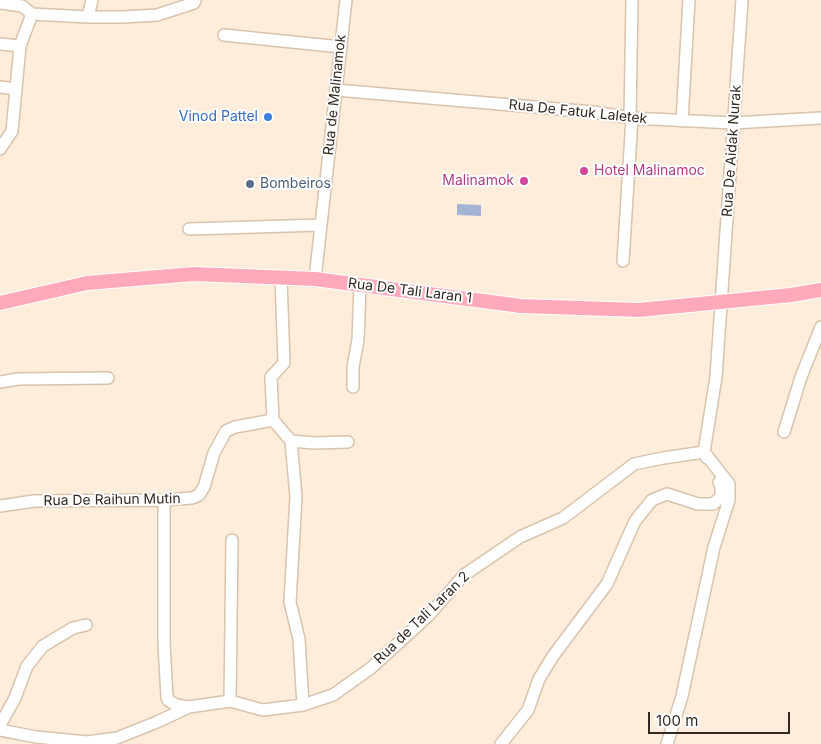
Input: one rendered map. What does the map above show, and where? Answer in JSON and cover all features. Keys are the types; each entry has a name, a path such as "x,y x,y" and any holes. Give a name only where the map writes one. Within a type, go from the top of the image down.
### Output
{"main road":[{"name":"Rua De Tali Laran 1","path":"0,303 106,280 194,274 315,279 521,306 639,310 721,303 821,290"}],"street":[{"path":"88,17 92,0"},
{"path":"0,3 22,6 32,14 123,17 157,15 194,3 195,0"},
{"name":"Rua de Malinamok","path":"315,279 346,0"},
{"path":"623,261 631,118 632,0"},
{"path":"682,121 689,0"},
{"name":"Rua De Aidak Nurak","path":"704,452 716,377 742,0"},
{"path":"0,149 12,130 20,46 32,14"},
{"path":"224,35 341,47"},
{"path":"0,44 20,46"},
{"path":"0,87 16,88"},
{"name":"Rua De Fatuk Laletek","path":"336,90 593,112 631,118 682,121 733,123 821,118"},
{"path":"189,229 321,225"},
{"path":"281,278 284,363 271,377 273,420 291,441 296,497 290,602 299,639 303,705"},
{"path":"353,387 353,367 358,340 360,285"},
{"path":"784,432 821,327"},
{"path":"0,382 108,378"},
{"name":"Rua De Raihun Mutin","path":"0,506 34,501 192,498 200,495 214,453 226,431 235,426 273,420"},
{"path":"291,441 348,442"},
{"path":"501,744 528,710 539,679 553,656 607,584 635,520 652,500 667,494 698,504 713,504 721,498 721,487 704,452"},
{"path":"667,744 682,696 714,547 729,500 728,484 704,452"},
{"name":"Rua de Tali Laran 2","path":"0,730 36,737 86,742 117,738 158,722 189,707 230,701 263,710 303,705 333,694 371,668 429,614 464,575 520,537 563,518 634,464 704,452"},
{"path":"164,500 166,697 176,705 189,707"},
{"path":"230,701 232,540"},
{"path":"0,725 15,698 28,666 43,646 73,628 86,625"}],"water":[{"path":"457,204 481,205 481,216 457,215"}],"place":[{"name":"Vinod Pattel","path":"268,117"},
{"name":"Hotel Malinamoc","path":"584,171"},
{"name":"Malinamok","path":"524,181"},
{"name":"Bombeiros","path":"250,184"}]}
